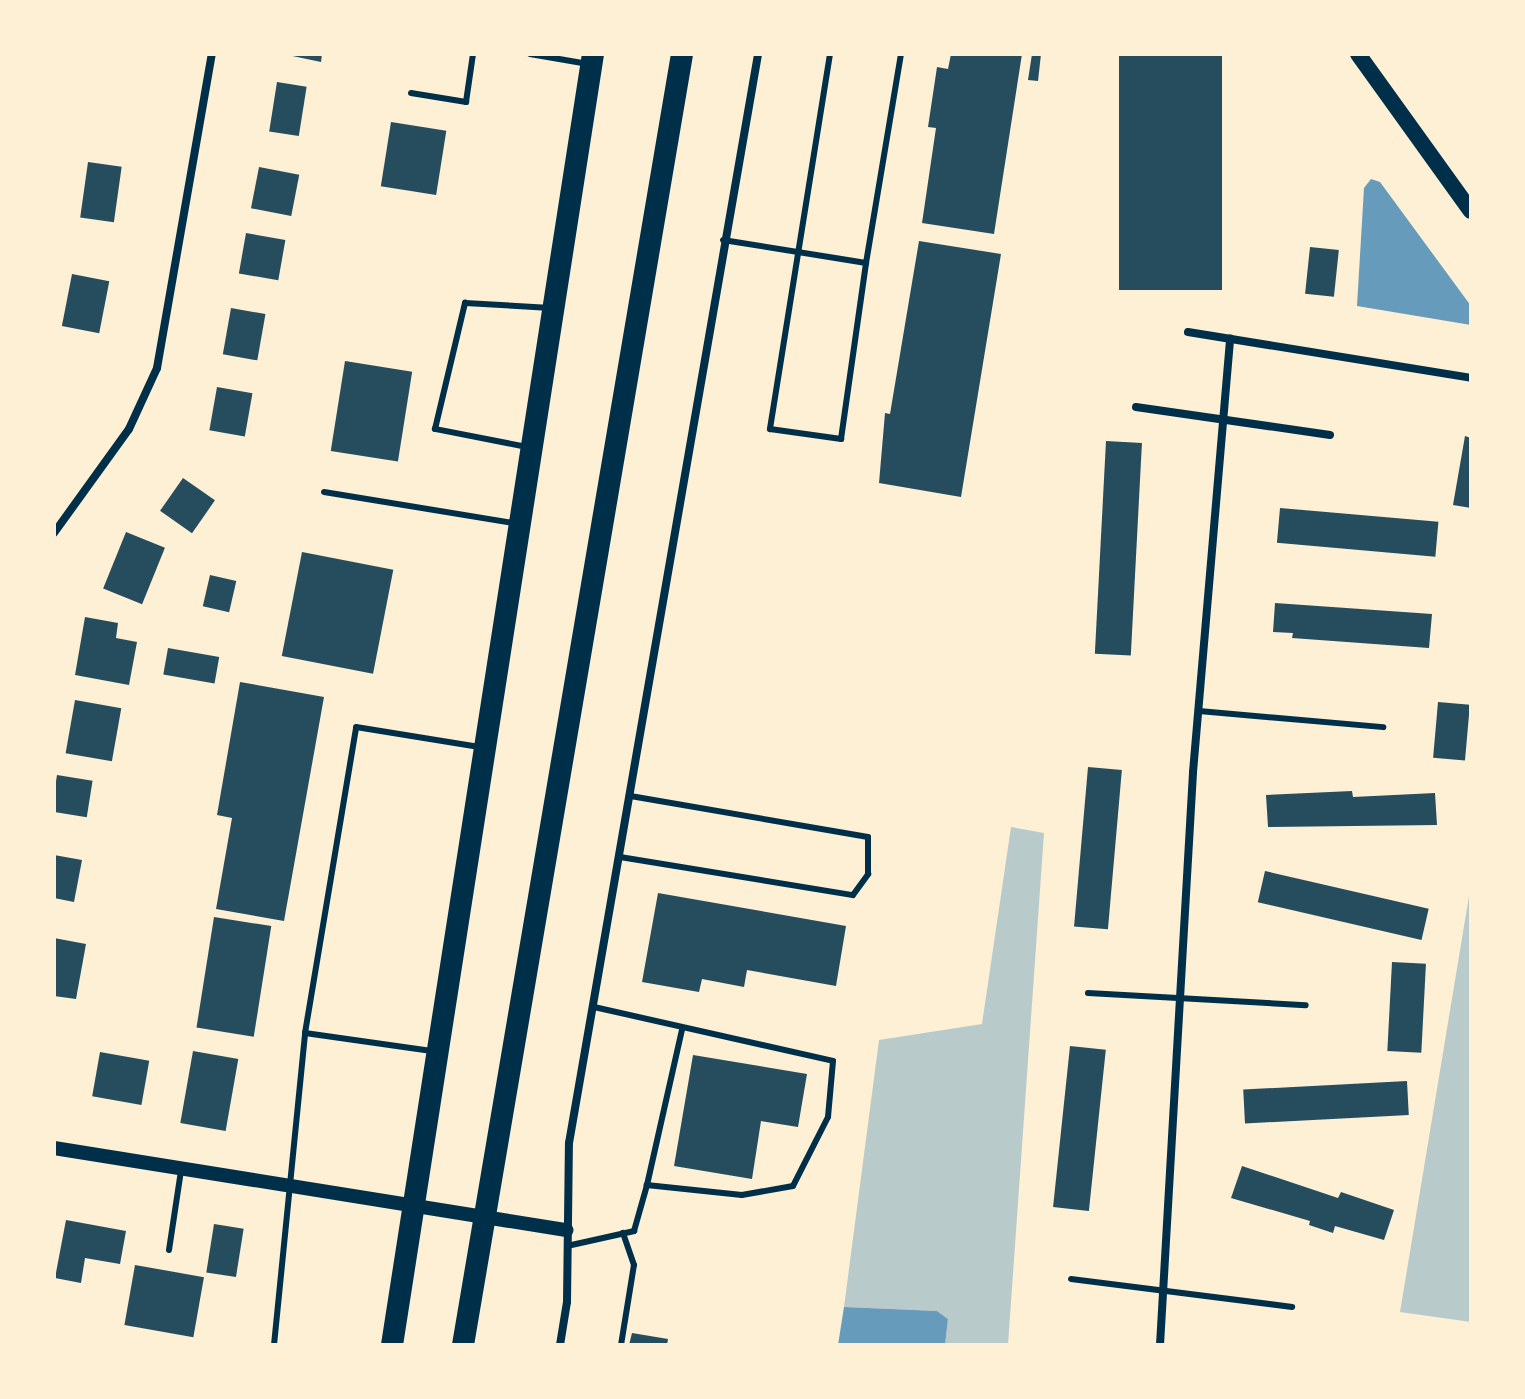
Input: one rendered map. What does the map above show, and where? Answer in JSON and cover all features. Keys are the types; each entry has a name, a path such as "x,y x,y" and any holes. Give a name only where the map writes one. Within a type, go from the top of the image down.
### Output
{"highway":[{"path":"463,1345 682,54"},
{"path":"392,1345 482,748 556,308 593,59"}],"main road":[{"path":"1358,54 1471,211"}],"street":[{"path":"54,533 129,429 157,368 212,54"},
{"path":"560,1345 567,1302 569,1143 631,796 723,240 758,54"},
{"path":"1188,332 1471,378"},
{"path":"1160,1345 1199,711 1230,339"},
{"path":"1136,407 1223,422 1330,435"},
{"path":"54,1148 566,1230"}],"lane":[{"path":"411,93 466,102 473,54"},
{"path":"530,54 593,59"},
{"path":"830,54 794,253 770,429 841,439 901,54"},
{"path":"723,240 866,263"},
{"path":"531,448 435,429 465,303 556,308"},
{"path":"324,492 518,524"},
{"path":"1199,711 1383,727"},
{"path":"274,1345 293,1187 305,1033 356,727 482,748"},
{"path":"620,857 853,895 868,874 868,837 631,796"},
{"path":"1088,993 1306,1005"},
{"path":"594,1007 682,1030 833,1061 828,1117 793,1186 742,1195 647,1185"},
{"path":"566,1246 634,1231 682,1030"},
{"path":"305,1033 437,1052"},
{"path":"169,1250 182,1169"},
{"path":"621,1345 634,1265 623,1233"},
{"path":"1071,1279 1292,1307"}],"shaded area":[{"path":"1011,827 1044,833 1008,1345 945,1345 948,1319 937,1311 844,1307 879,1040 982,1024"},
{"path":"1471,884 1471,1322 1400,1312"}],"water":[{"path":"1371,179 1380,182 1471,306 1471,325 1357,306 1364,188"},
{"path":"844,1307 937,1311 948,1319 945,1345 838,1345"}],"building":[{"path":"283,54 322,54 321,62"},
{"path":"951,54 1022,54 994,234 922,223 936,128 928,127 937,67 948,69"},
{"path":"1032,54 1041,54 1038,81 1028,80"},
{"path":"1119,54 1222,54 1222,290 1119,290"},
{"path":"277,82 307,87 299,136 269,131"},
{"path":"391,122 446,131 436,195 381,186"},
{"path":"88,162 122,167 114,222 80,217"},
{"path":"259,167 299,175 291,216 251,208"},
{"path":"246,233 285,240 278,280 239,273"},
{"path":"919,241 1001,254 961,497 879,483 885,413 890,414"},
{"path":"1310,247 1339,250 1334,297 1305,294"},
{"path":"72,274 109,281 99,333 62,326"},
{"path":"231,308 265,314 257,360 223,354"},
{"path":"345,361 412,372 398,462 331,451"},
{"path":"217,387 252,393 245,437 209,430"},
{"path":"1465,436 1471,438 1471,508 1453,505"},
{"path":"1106,441 1142,443 1131,656 1095,654"},
{"path":"183,478 215,500 192,533 160,511"},
{"path":"1280,508 1438,522 1435,557 1277,543"},
{"path":"126,532 165,548 142,604 103,589"},
{"path":"302,552 393,570 373,674 282,656"},
{"path":"210,575 236,581 229,612 203,606"},
{"path":"1275,603 1432,614 1429,648 1292,638 1293,633 1273,632"},
{"path":"85,617 118,623 116,638 137,642 129,685 75,675"},
{"path":"168,648 219,657 215,684 163,675"},
{"path":"240,682 324,697 284,921 216,909 232,818 217,815"},
{"path":"75,700 121,708 112,761 66,753"},
{"path":"1438,702 1470,705 1465,761 1433,758"},
{"path":"1088,767 1122,770 1108,929 1074,926"},
{"path":"57,775 93,781 87,817 54,812"},
{"path":"1352,791 1353,797 1435,793 1437,825 1268,827 1266,795"},
{"path":"54,855 82,860 74,902 54,898"},
{"path":"1265,871 1429,909 1421,940 1258,902"},
{"path":"658,893 846,926 836,986 747,970 744,987 702,979 699,992 642,982"},
{"path":"214,917 271,926 254,1037 196,1028"},
{"path":"54,938 86,944 76,999 54,996"},
{"path":"1392,962 1426,964 1421,1053 1387,1051"},
{"path":"1070,1046 1106,1050 1089,1211 1053,1207"},
{"path":"193,1051 238,1059 226,1131 180,1123"},
{"path":"100,1052 149,1061 141,1105 92,1096"},
{"path":"693,1055 807,1074 798,1127 761,1121 752,1179 674,1166"},
{"path":"1407,1081 1409,1115 1245,1124 1243,1090"},
{"path":"1242,1166 1338,1198 1341,1192 1394,1210 1384,1240 1335,1226 1333,1233 1309,1225 1310,1221 1231,1198"},
{"path":"66,1220 126,1231 120,1264 85,1258 81,1283 55,1278"},
{"path":"214,1224 244,1229 236,1277 206,1272"},
{"path":"135,1265 204,1277 193,1337 124,1325"},
{"path":"632,1333 668,1339 667,1345 629,1345"}]}
